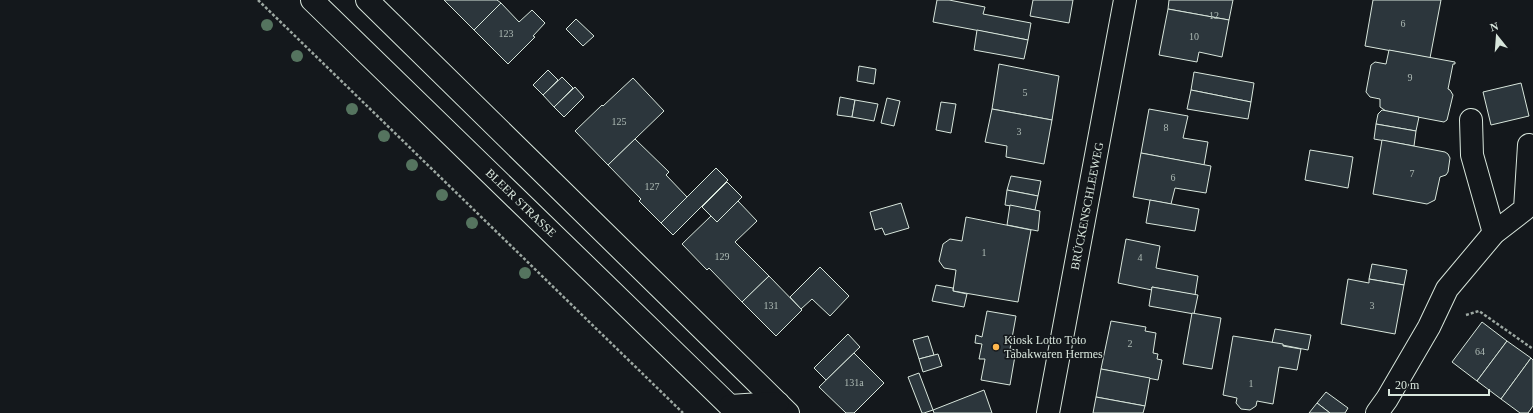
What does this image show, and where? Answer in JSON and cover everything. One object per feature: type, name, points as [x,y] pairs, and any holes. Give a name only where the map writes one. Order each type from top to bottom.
[{"type":"street","name":"BLEER STRASSE","points":[[312,0],[733,409],[783,408]]},
{"type":"street","name":"BLEER STRASSE","points":[[367,0],[783,408]]},
{"type":"street","name":"BRÜCKENSCHLEEWEG","points":[[1048,413],[1126,0]]},
{"type":"street","points":[[1471,120],[1472,155],[1494,232]]},
{"type":"street","points":[[1377,413],[1387,399],[1429,327],[1447,289],[1494,232],[1526,209],[1529,145]]},
{"type":"path","points":[[258,0],[683,413]]},
{"type":"path","points":[[1429,327],[1479,311],[1533,349]]},
{"type":"building","points":[[444,0],[497,0],[501,3],[474,30]]},
{"type":"building","points":[[937,0],[949,0],[985,7],[983,14],[1031,23],[1028,40],[933,22]]},
{"type":"building","points":[[1033,0],[1073,0],[1069,23],[1030,16]]},
{"type":"building","points":[[1169,0],[1233,0],[1229,20],[1168,9]]},
{"type":"building","points":[[1373,0],[1441,0],[1430,58],[1365,46]]},
{"type":"building","points":[[501,3],[519,22],[532,10],[545,23],[533,36],[535,37],[508,64],[474,30]]},
{"type":"building","points":[[1168,9],[1229,20],[1222,57],[1199,52],[1197,62],[1159,55]]},
{"type":"building","points":[[576,19],[594,36],[583,46],[566,29]]},
{"type":"building","points":[[977,30],[1028,40],[1024,59],[974,50]]},
{"type":"building","points":[[1389,50],[1455,62],[1455,64],[1453,64],[1448,89],[1453,95],[1447,120],[1444,122],[1386,111],[1380,107],[1380,99],[1370,97],[1366,92],[1371,65],[1375,62],[1386,64]]},
{"type":"building","points":[[999,64],[1059,76],[1052,120],[992,109]]},
{"type":"building","points":[[859,66],[876,69],[874,84],[857,81]]},
{"type":"building","points":[[548,70],[558,80],[543,95],[533,85]]},
{"type":"building","points":[[1194,72],[1254,83],[1251,102],[1191,90]]},
{"type":"building","points":[[562,77],[573,88],[554,107],[543,95]]},
{"type":"building","points":[[633,78],[664,111],[608,165],[575,131]]},
{"type":"building","points":[[1521,83],[1529,116],[1491,125],[1483,92]]},
{"type":"building","points":[[575,87],[584,97],[564,117],[554,107]]},
{"type":"building","points":[[1191,90],[1251,102],[1248,119],[1187,109]]},
{"type":"building","points":[[840,97],[855,100],[852,117],[837,115]]},
{"type":"building","points":[[887,98],[900,101],[894,126],[881,123]]},
{"type":"building","points":[[855,100],[878,104],[874,121],[852,117]]},
{"type":"building","points":[[941,102],[956,104],[951,133],[936,130]]},
{"type":"building","points":[[992,109],[1052,120],[1044,164],[1006,157],[1007,146],[985,142]]},
{"type":"building","points":[[1149,109],[1188,116],[1183,138],[1208,142],[1204,165],[1141,153]]},
{"type":"building","points":[[1382,110],[1419,117],[1416,131],[1376,124],[1378,114]]},
{"type":"building","points":[[1376,124],[1416,131],[1414,146],[1374,139]]},
{"type":"building","points":[[635,139],[669,172],[666,175],[687,197],[661,223],[639,201],[641,199],[608,165]]},
{"type":"building","points":[[1382,140],[1445,152],[1448,154],[1450,158],[1448,172],[1446,175],[1440,177],[1435,200],[1427,204],[1373,194]]},
{"type":"building","points":[[1310,150],[1353,157],[1348,188],[1305,180]]},
{"type":"building","points":[[1141,153],[1211,166],[1206,193],[1175,188],[1171,204],[1133,197]]},
{"type":"building","points":[[716,168],[728,180],[673,235],[661,223]]},
{"type":"building","points":[[1011,176],[1041,181],[1038,196],[1007,190]]},
{"type":"building","points":[[727,182],[742,197],[717,222],[702,207]]},
{"type":"building","points":[[1007,190],[1038,196],[1035,210],[1005,205]]},
{"type":"building","points":[[1150,200],[1199,209],[1195,231],[1146,223]]},
{"type":"building","points":[[738,201],[757,221],[735,242],[769,276],[742,302],[709,268],[707,270],[682,244],[711,216],[717,222]]},
{"type":"building","points":[[901,203],[909,228],[885,235],[882,228],[875,230],[870,212]]},
{"type":"building","points":[[1010,205],[1040,211],[1038,231],[1007,225]]},
{"type":"building","points":[[966,217],[1031,230],[1018,302],[953,291],[956,270],[944,268],[939,261],[943,244],[950,239],[962,241]]},
{"type":"building","points":[[1126,239],[1160,246],[1156,268],[1198,276],[1195,295],[1152,287],[1152,290],[1118,283]]},
{"type":"building","points":[[1372,264],[1407,270],[1404,285],[1369,279]]},
{"type":"building","points":[[820,267],[849,296],[830,316],[812,299],[801,309],[790,297]]},
{"type":"building","points":[[769,276],[802,310],[776,336],[742,302]]},
{"type":"building","points":[[1348,279],[1369,283],[1369,279],[1404,285],[1395,334],[1341,324]]},
{"type":"building","points":[[936,285],[953,288],[953,291],[967,294],[964,307],[932,301]]},
{"type":"building","points":[[1152,287],[1198,295],[1194,314],[1149,306]]},
{"type":"building","name":"Kiosk Lotto Toto Tabakwaren Hermes","points":[[987,311],[1016,316],[1010,349],[1016,350],[1010,385],[981,380],[985,359],[979,359],[982,344],[975,343],[976,335],[982,337]]},
{"type":"building","points":[[1192,313],[1221,318],[1212,369],[1183,364]]},
{"type":"building","points":[[1111,321],[1146,327],[1145,331],[1156,333],[1153,353],[1158,354],[1157,359],[1162,360],[1158,380],[1101,369]]},
{"type":"building","points":[[1482,322],[1507,341],[1477,381],[1452,362]]},
{"type":"building","points":[[1275,329],[1311,335],[1308,350],[1272,343]]},
{"type":"building","points":[[848,334],[860,347],[826,380],[814,368]]},
{"type":"building","points":[[928,336],[934,355],[919,359],[913,340]]},
{"type":"building","points":[[1233,336],[1283,344],[1283,346],[1301,349],[1297,370],[1279,367],[1273,404],[1257,401],[1256,406],[1250,410],[1241,409],[1236,403],[1237,398],[1223,395]]},
{"type":"building","points":[[1507,341],[1531,358],[1501,399],[1477,381]]},
{"type":"building","points":[[854,353],[884,383],[854,413],[846,413],[819,387]]},
{"type":"building","points":[[938,354],[942,366],[923,372],[919,359]]},
{"type":"building","points":[[1531,358],[1533,360],[1533,406],[1528,413],[1520,413],[1501,399]]},
{"type":"building","points":[[1101,369],[1150,378],[1145,406],[1096,397]]},
{"type":"building","points":[[919,373],[933,410],[924,413],[922,413],[908,377]]},
{"type":"building","points":[[984,390],[992,413],[934,413],[933,410]]},
{"type":"building","points":[[1326,392],[1348,408],[1345,413],[1330,413],[1317,403]]},
{"type":"building","points":[[1096,397],[1145,406],[1143,413],[1093,413]]},
{"type":"building","points":[[1317,403],[1330,413],[1309,413]]},
{"type":"place","name":"Kiosk Lotto Toto Tabakwaren Hermes","points":[[996,347]]}]
